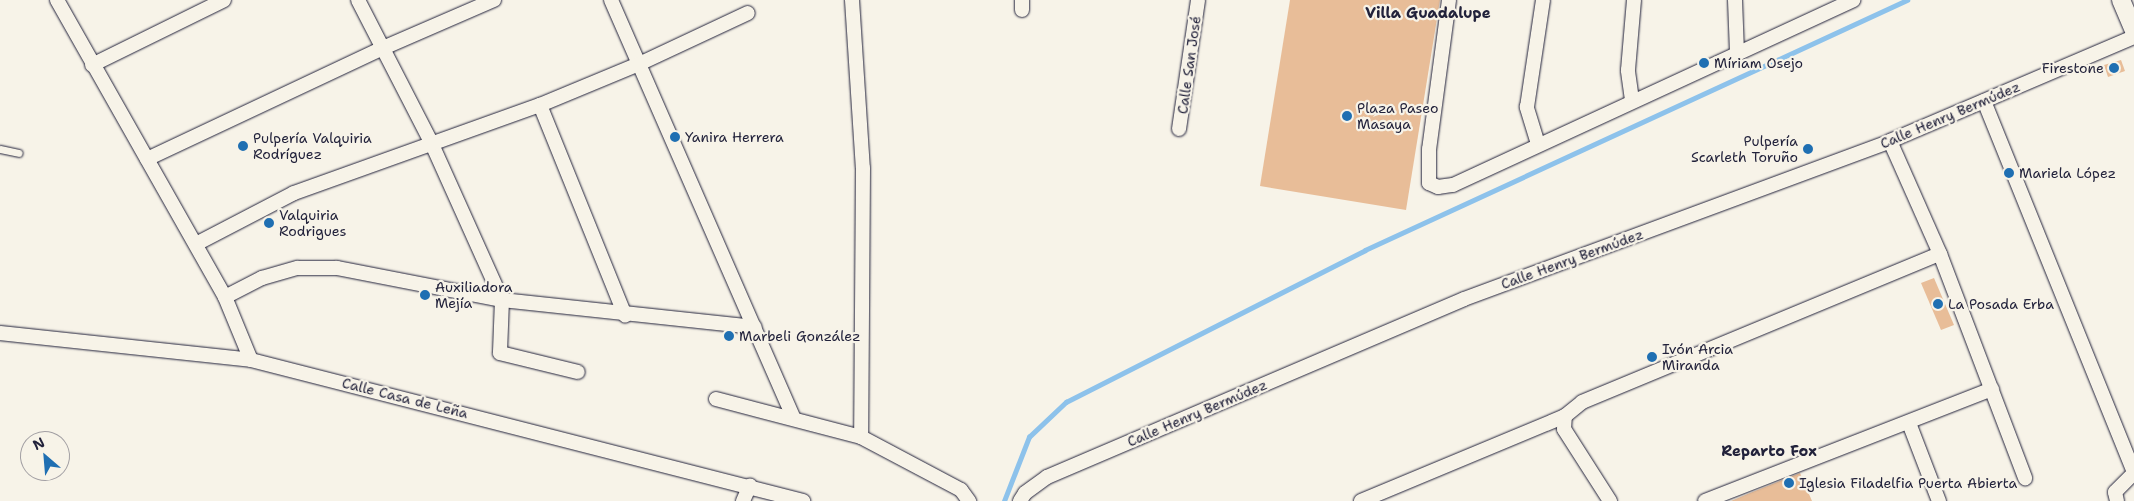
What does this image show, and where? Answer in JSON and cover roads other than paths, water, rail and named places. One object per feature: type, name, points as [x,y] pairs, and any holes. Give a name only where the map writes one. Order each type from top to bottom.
[{"type":"street","points":[[57,0],[92,65],[226,296],[252,360]]},
{"type":"street","points":[[358,0],[431,142],[502,300],[500,353],[578,372]]},
{"type":"street","points":[[146,159],[383,48],[494,0]]},
{"type":"street","points":[[611,0],[793,416]]},
{"type":"street","points":[[852,0],[863,168],[861,436]]},
{"type":"street","name":"Calle San José","points":[[1179,129],[1198,0]]},
{"type":"street","points":[[1449,0],[1429,149],[1429,183],[1438,187],[1453,185],[1632,100],[1854,1]]},
{"type":"street","points":[[1538,144],[1527,107],[1543,0]]},
{"type":"street","points":[[1632,100],[1628,70],[1634,0]]},
{"type":"street","points":[[1735,0],[1737,52]]},
{"type":"street","points":[[2122,0],[2134,31]]},
{"type":"street","points":[[92,65],[220,1]]},
{"type":"street","points":[[196,244],[294,193],[431,142],[540,105],[639,64],[748,13]]},
{"type":"street","name":"Calle Henry Bermúdez","points":[[1020,501],[1025,493],[1047,477],[1455,303],[1890,142],[2134,37]]},
{"type":"street","points":[[1984,101],[2134,473],[2115,492],[2117,501]]},
{"type":"street","points":[[540,105],[625,315]]},
{"type":"street","points":[[1890,142],[1940,254],[2024,478]]},
{"type":"street","points":[[1361,501],[1565,416],[1582,402],[1940,254]]},
{"type":"street","points":[[226,296],[262,278],[298,268],[337,268],[502,300],[625,315],[755,327]]},
{"type":"street","name":"Calle Casa de Leña","points":[[0,333],[252,360],[750,485],[803,501]]},
{"type":"street","points":[[1706,501],[1726,497],[1992,389]]},
{"type":"street","points":[[716,399],[793,416],[861,436],[961,490],[968,501]]},
{"type":"street","points":[[1565,416],[1564,429],[1610,501]]},
{"type":"street","points":[[1909,423],[1939,501]]},
{"type":"street","points":[[742,501],[750,485]]},
{"type":"lane","points":[[0,149],[18,153]]},
{"type":"waterway","points":[[1004,501],[1029,437],[1066,402],[1365,250],[1907,0]]},
{"type":"place","name":"Míriam Osejo","points":[[1704,63]]},
{"type":"place","name":"Firestone","points":[[2114,68]]},
{"type":"place","name":"Plaza Paseo Masaya","points":[[1347,116]]},
{"type":"place","name":"Yanira Herrera","points":[[675,137]]},
{"type":"place","name":"Pulpería Valquiria Rodríguez","points":[[243,146]]},
{"type":"place","name":"Pulpería Scarleth Toruño","points":[[1808,149]]},
{"type":"place","name":"Mariela López","points":[[2009,173]]},
{"type":"place","name":"Valquiria Rodrigues","points":[[269,223]]},
{"type":"place","name":"Auxiliadora Mejía","points":[[425,295]]},
{"type":"place","name":"La Posada Erba","points":[[1938,304]]},
{"type":"place","name":"Marbeli González","points":[[729,336]]},
{"type":"place","name":"Ivón Arcia Miranda","points":[[1652,357]]},
{"type":"place","name":"Iglesia Filadelfia Puerta Abierta","points":[[1789,483]]},
{"type":"district","name":"Villa Guadalupe","points":[[1428,14]]},
{"type":"district","name":"Reparto Fox","points":[[1769,452]]}]
